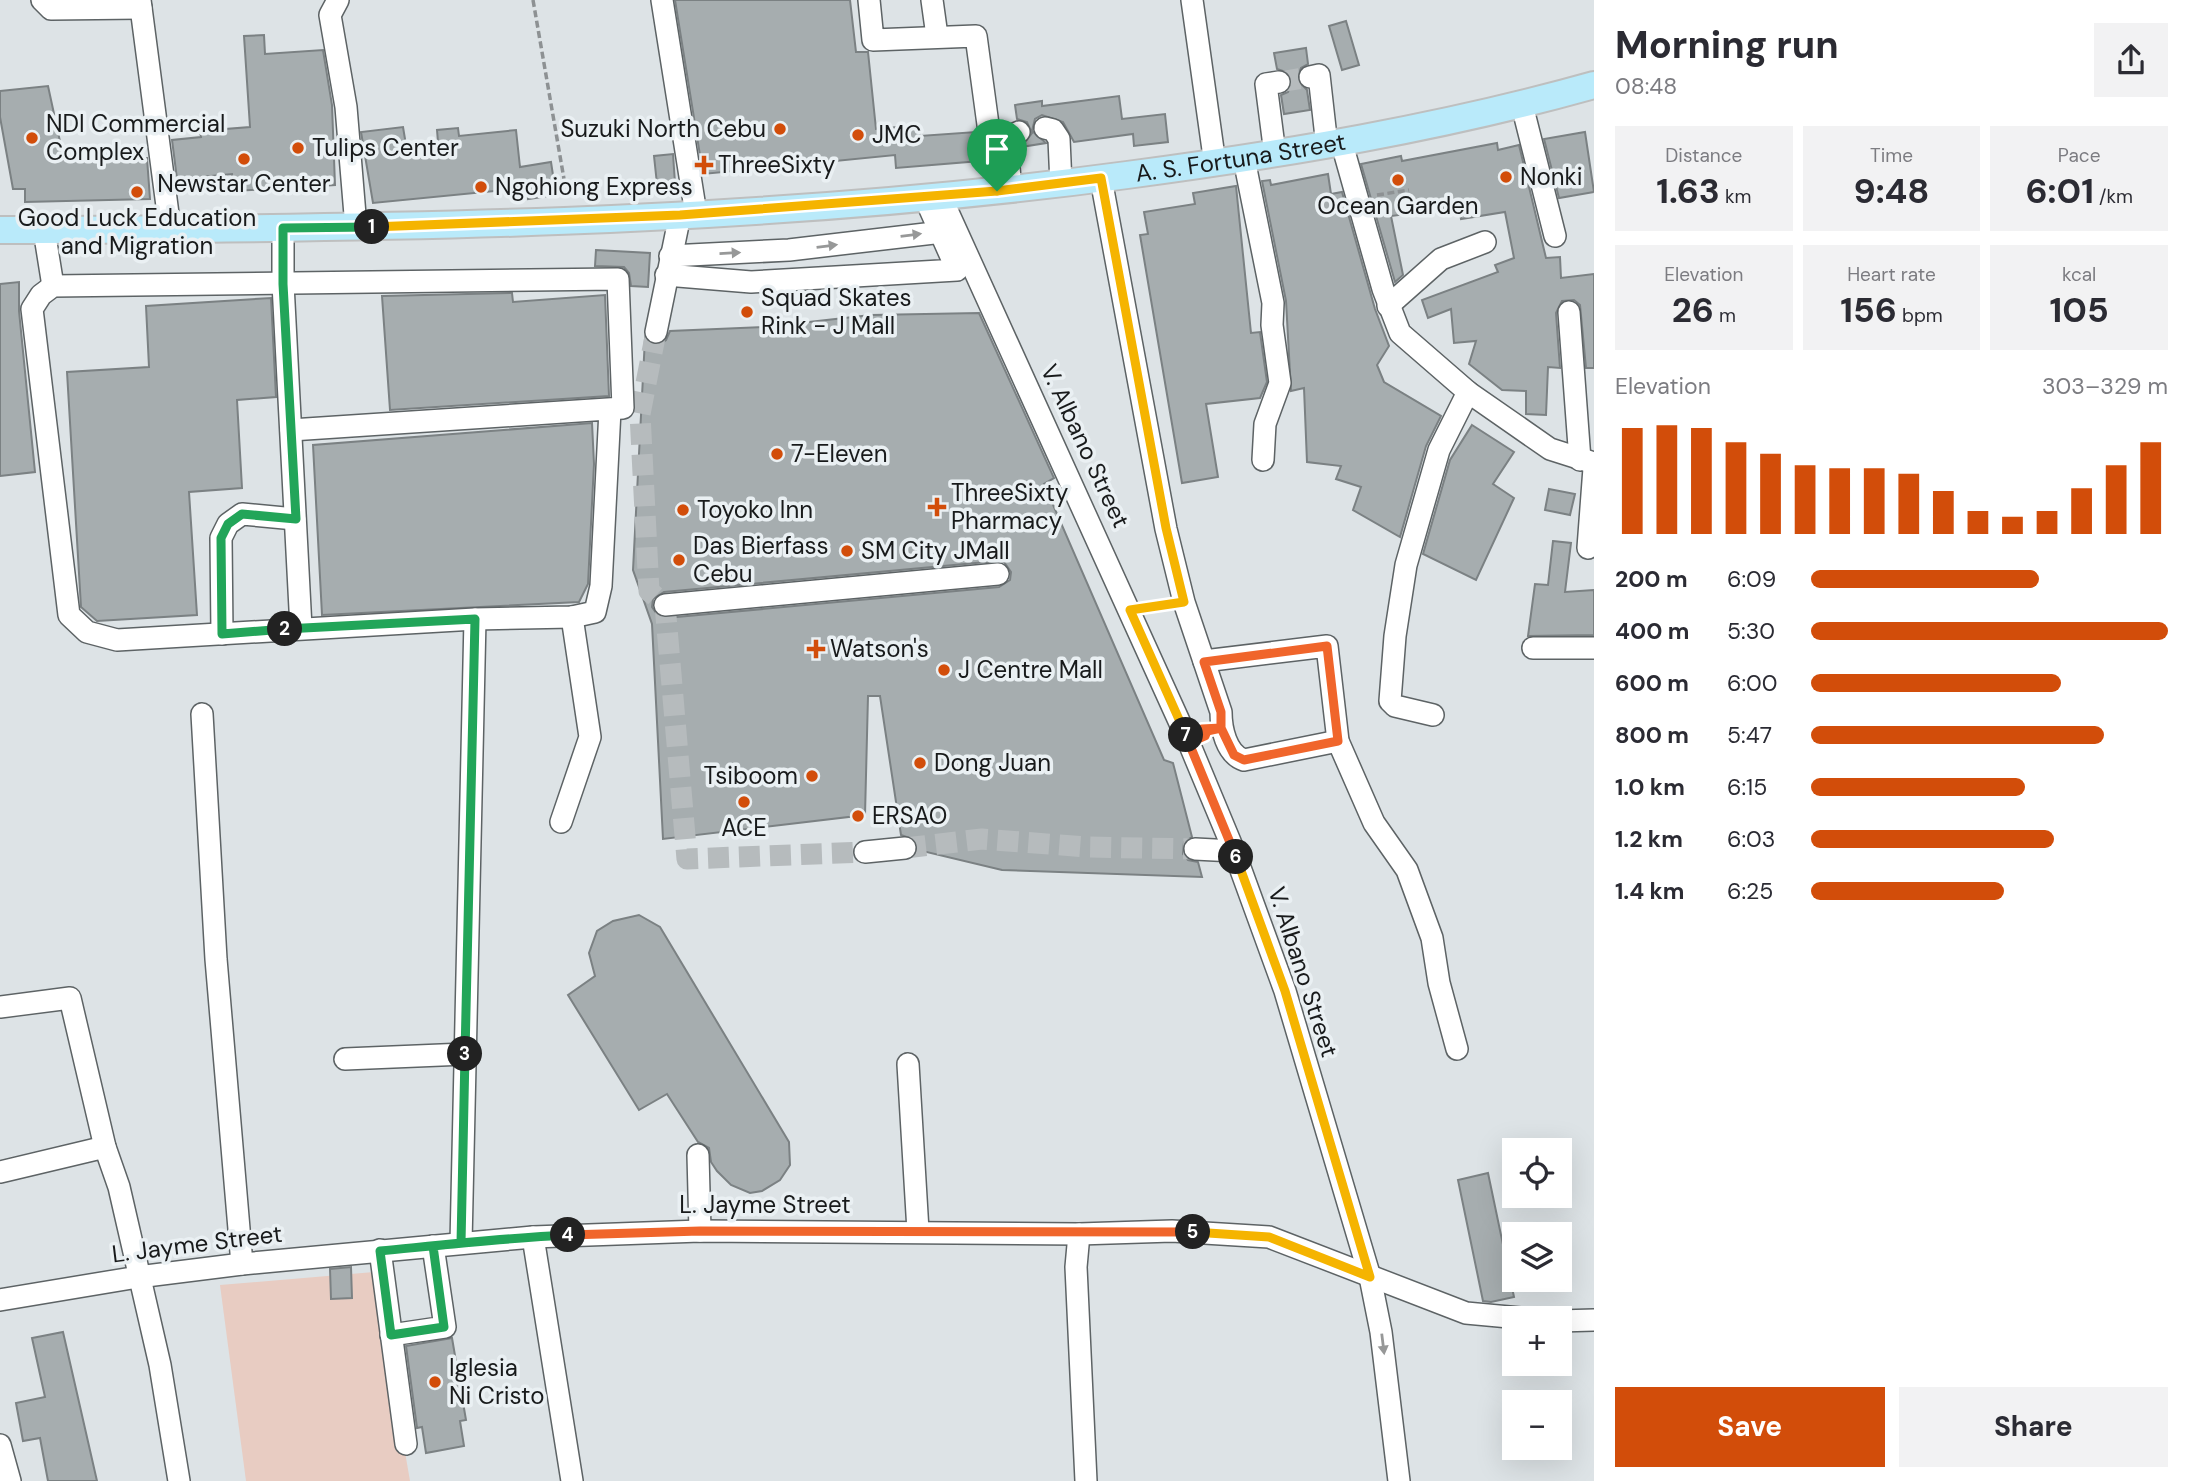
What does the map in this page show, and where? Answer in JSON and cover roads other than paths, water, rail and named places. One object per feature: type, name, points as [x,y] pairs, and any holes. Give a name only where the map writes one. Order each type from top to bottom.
[{"type":"main road","name":"A. S. Fortuna Street","points":[[0,230],[356,227],[688,214],[1004,191],[1335,145],[1522,105],[1594,85]]},
{"type":"street","points":[[42,0],[51,9],[140,4],[170,229]]},
{"type":"street","points":[[338,0],[330,15],[346,107],[356,227]]},
{"type":"street","points":[[656,332],[668,265],[688,214],[662,0]]},
{"type":"street","points":[[869,0],[873,40],[976,36],[1004,191]]},
{"type":"street","points":[[932,0],[937,36]]},
{"type":"street","points":[[1192,0],[1216,163]]},
{"type":"street","points":[[1310,77],[1319,75],[1335,145],[1357,198],[1388,306],[1400,333],[1468,392],[1550,449],[1589,464]]},
{"type":"street","points":[[1275,154],[1266,84],[1279,82]]},
{"type":"street","points":[[1522,105],[1555,236]]},
{"type":"street","points":[[1045,128],[1053,130],[1059,139],[1061,184]]},
{"type":"street","points":[[1004,191],[1007,145],[1010,136],[1019,132]]},
{"type":"street","points":[[1244,159],[1273,303],[1272,325],[1280,383],[1265,424],[1264,460]]},
{"type":"street","points":[[1101,178],[1166,528],[1184,602],[1221,712],[1214,729],[1205,736],[1188,740]]},
{"type":"street","name":"V. Albano Street","points":[[933,197],[1130,610],[1234,850],[1285,991],[1370,1277],[1381,1332],[1399,1481]]},
{"type":"street","points":[[283,228],[283,284],[302,628]]},
{"type":"street","points":[[44,230],[54,286]]},
{"type":"street","points":[[949,231],[957,270],[751,282],[668,265],[949,231]]},
{"type":"street","points":[[1388,306],[1441,259],[1485,242]]},
{"type":"street","points":[[291,430],[623,408],[618,279],[54,286],[41,295],[32,310],[69,615],[87,632],[117,640],[475,619],[572,617],[594,612],[601,586],[610,410]]},
{"type":"street","points":[[1569,312],[1589,464],[1588,548]]},
{"type":"street","points":[[1433,715],[1395,706],[1390,701],[1395,636],[1406,565],[1439,450],[1468,392]]},
{"type":"street","points":[[222,634],[221,538],[228,524],[242,514],[296,519]]},
{"type":"street","points":[[665,605],[998,574]]},
{"type":"street","points":[[561,822],[590,737],[572,617]]},
{"type":"street","points":[[461,1243],[475,619]]},
{"type":"street","points":[[1204,662],[1327,646],[1338,741],[1374,823],[1407,870],[1432,938],[1439,983],[1457,1049]]},
{"type":"street","points":[[1533,648],[1594,648]]},
{"type":"street","points":[[202,713],[216,959],[242,1264]]},
{"type":"street","points":[[1214,729],[1234,755],[1244,760],[1338,741]]},
{"type":"street","points":[[865,852],[905,848]]},
{"type":"street","points":[[1195,849],[1234,850]]},
{"type":"street","points":[[0,1007],[70,998],[105,1147],[119,1187],[160,1365],[179,1481]]},
{"type":"street","points":[[345,1059],[465,1054]]},
{"type":"street","points":[[908,1064],[918,1231]]},
{"type":"street","points":[[0,1172],[105,1147]]},
{"type":"street","points":[[698,1155],[700,1231]]},
{"type":"street","name":"L. Jayme Street","points":[[0,1300],[138,1277],[242,1264],[533,1237],[700,1231],[1079,1234],[1172,1231],[1269,1237],[1466,1313],[1502,1316]]},
{"type":"street","points":[[1079,1234],[1076,1267],[1086,1481]]},
{"type":"street","points":[[533,1237],[572,1481]]},
{"type":"street","points":[[391,1335],[444,1327],[433,1246]]},
{"type":"street","points":[[380,1251],[406,1444]]},
{"type":"street","points":[[1572,1321],[1594,1320]]},
{"type":"street","points":[[0,1445],[10,1481]]},
{"type":"tunnel","points":[[1279,82],[1310,77]]},
{"type":"tunnel","points":[[656,332],[640,414],[649,591],[665,605],[687,859],[865,852]]},
{"type":"tunnel","points":[[905,848],[982,839],[1087,847],[1195,849]]},
{"type":"place","name":"Suzuki North Cebu","points":[[780,129]]},
{"type":"place","name":"JMC","points":[[858,135]]},
{"type":"place","name":"NDI Commercial Complex","points":[[32,138]]},
{"type":"place","name":"Tulips Center","points":[[298,148]]},
{"type":"place","name":"Newstar Center","points":[[244,159]]},
{"type":"place","name":"ThreeSixty","points":[[704,165]]},
{"type":"place","name":"Nonki","points":[[1506,177]]},
{"type":"place","name":"Ocean Garden","points":[[1398,180]]},
{"type":"place","name":"Ngohiong Express","points":[[481,187]]},
{"type":"place","name":"Good Luck Education and Migration","points":[[137,192]]},
{"type":"place","name":"Squad Skates Rink - J Mall","points":[[747,312]]},
{"type":"place","name":"7-Eleven","points":[[777,454]]},
{"type":"place","name":"ThreeSixty Pharmacy","points":[[937,507]]},
{"type":"place","name":"Toyoko Inn","points":[[683,510]]},
{"type":"place","name":"SM City JMall","points":[[847,551]]},
{"type":"place","name":"Das Bierfass Cebu","points":[[679,560]]},
{"type":"place","name":"Watson's","points":[[816,649]]},
{"type":"place","name":"J Centre Mall","points":[[944,670]]},
{"type":"place","name":"Dong Juan","points":[[920,763]]},
{"type":"place","name":"Tsiboom","points":[[812,776]]},
{"type":"place","name":"ACE","points":[[744,802]]},
{"type":"place","name":"ERSAO","points":[[858,816]]},
{"type":"place","name":"Iglesia Ni Cristo","points":[[435,1382]]}]
